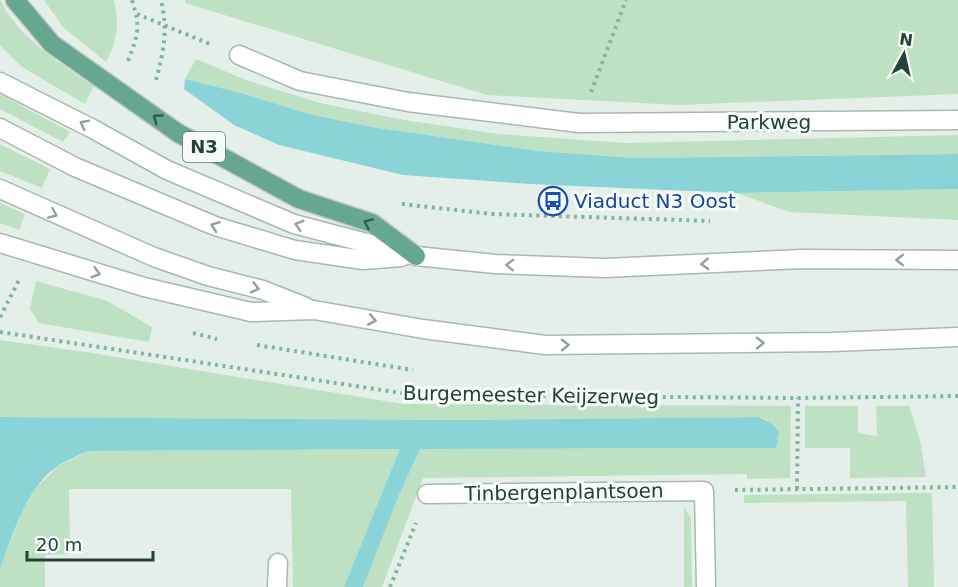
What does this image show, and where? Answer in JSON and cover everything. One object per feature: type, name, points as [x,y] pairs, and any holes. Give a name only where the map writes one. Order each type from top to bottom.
[{"type":"main road","name":"N3","points":[[15,0],[52,44],[178,133],[299,199],[372,223],[416,256]]},
{"type":"street","name":"Parkweg","points":[[239,56],[300,81],[408,102],[579,123],[958,120]]},
{"type":"street","points":[[0,82],[93,129],[166,170],[294,224],[416,256],[495,264],[605,268],[802,259],[958,260]]},
{"type":"street","points":[[0,128],[75,167],[214,226],[295,250],[352,259],[416,256]]},
{"type":"street","points":[[0,189],[154,257],[208,276],[263,290],[314,310],[423,329],[545,345],[832,342],[958,337]]},
{"type":"street","points":[[0,243],[144,287],[251,312],[314,310]]},
{"type":"street","points":[[704,491],[706,587]]},
{"type":"street","name":"Tinbergenplantsoen","points":[[427,494],[704,491]]},
{"type":"street","points":[[277,587],[278,563]]},
{"type":"path","points":[[579,123],[626,0]]},
{"type":"path","points":[[136,14],[239,56]]},
{"type":"path","points":[[391,202],[492,214],[710,221]]},
{"type":"path","name":"Burgemeester Keijzerweg","points":[[0,332],[415,395],[798,398],[958,396]]},
{"type":"path","points":[[797,489],[798,398]]},
{"type":"path","points":[[704,491],[958,487]]},
{"type":"path","points":[[390,587],[427,494]]},
{"type":"green space","points":[[0,0],[18,26],[41,48],[94,86],[85,104],[22,67],[0,45]]},
{"type":"green space","points":[[44,0],[114,0],[117,17],[116,32],[106,62],[63,27]]},
{"type":"green space","points":[[185,0],[958,0],[958,94],[678,105],[487,95],[185,3]]},
{"type":"green space","points":[[196,59],[246,80],[320,103],[404,120],[499,134],[626,143],[958,135],[958,154],[635,158],[538,151],[372,127],[309,114],[185,79]]},
{"type":"green space","points":[[0,94],[70,132],[63,142],[0,109]]},
{"type":"green space","points":[[0,144],[50,169],[42,188],[0,171]]},
{"type":"green space","points":[[958,189],[958,220],[789,212],[737,193]]},
{"type":"green space","points":[[0,203],[25,214],[19,230],[0,223]]},
{"type":"green space","points":[[36,281],[107,301],[152,327],[149,342],[39,323],[30,309]]},
{"type":"green space","points":[[0,340],[403,404],[791,406],[790,478],[747,479],[747,474],[423,478],[382,587],[363,587],[399,495],[420,449],[776,448],[766,420],[759,417],[464,420],[0,417]]},
{"type":"green space","points":[[805,406],[858,406],[858,433],[877,436],[876,406],[909,406],[920,440],[926,477],[850,478],[850,448],[805,448]]},
{"type":"green space","points":[[401,449],[344,587],[293,587],[291,489],[69,489],[70,554],[45,555],[45,587],[0,587],[0,569],[22,512],[34,490],[58,466],[88,451]]},
{"type":"green space","points":[[932,493],[934,587],[908,587],[906,501],[744,503],[744,495]]},
{"type":"green space","points":[[684,507],[691,519],[692,587],[684,587]]},
{"type":"water","points":[[185,79],[309,114],[372,127],[538,151],[635,158],[958,154],[958,189],[737,193],[530,184],[403,175],[279,145],[234,125],[184,89]]},
{"type":"water","points":[[0,417],[464,420],[759,417],[772,424],[779,432],[776,448],[420,449],[399,495],[363,587],[344,587],[400,449],[88,451],[59,465],[37,486],[22,512],[0,569]]},
{"type":"place","name":"Viaduct N3 Oost","points":[[553,201]]}]
